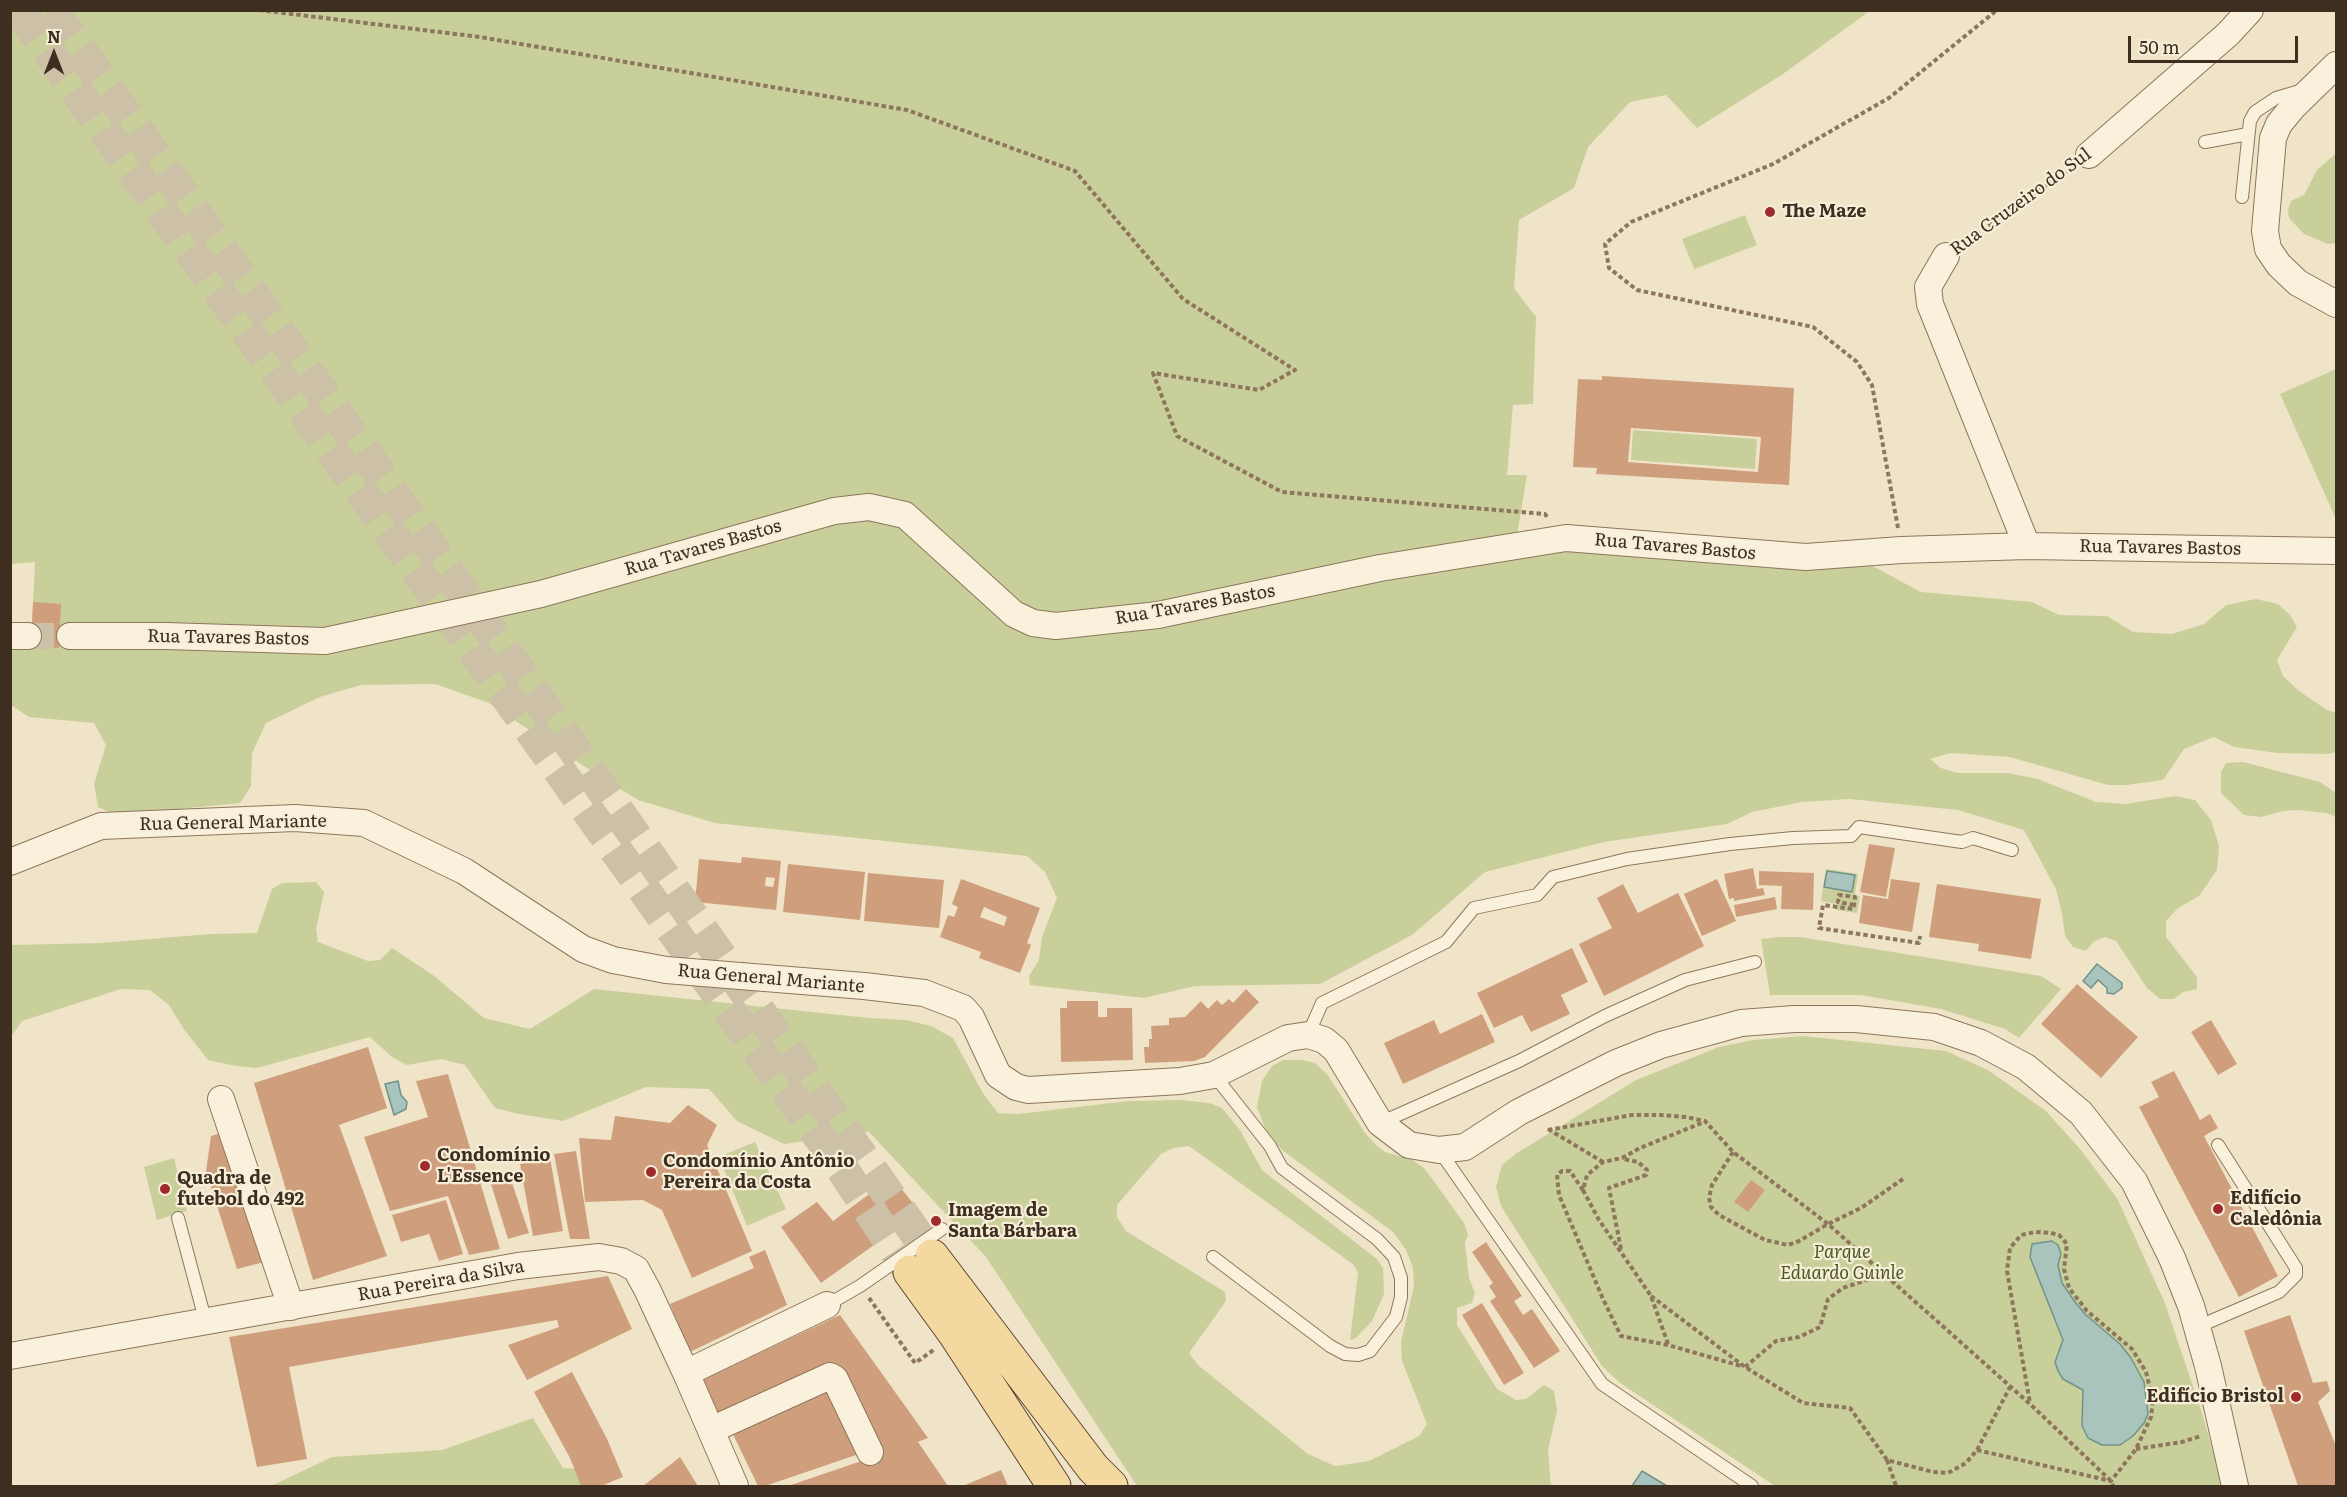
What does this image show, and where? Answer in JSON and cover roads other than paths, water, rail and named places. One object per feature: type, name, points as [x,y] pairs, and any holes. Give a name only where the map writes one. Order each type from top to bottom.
[{"type":"main road","points":[[928,1252],[1102,1480]]},
{"type":"main road","points":[[928,1252],[955,1334],[1054,1486]]},
{"type":"street","name":"Rua Cruzeiro do Sul","points":[[2089,155],[2228,34],[2250,10]]},
{"type":"street","points":[[2337,65],[2325,88],[2293,106],[2279,124],[2273,138],[2265,231],[2268,249],[2279,264],[2298,283],[2337,304]]},
{"type":"street","name":"Rua Cruzeiro do Sul","points":[[1946,255],[1928,287],[1930,304],[2027,546]]},
{"type":"street","name":"Rua Tavares Bastos","points":[[70,636],[326,640],[541,594],[834,512],[870,507],[905,515],[1014,614],[1033,623],[1056,626],[1158,615],[1380,568],[1566,538],[1806,557],[1902,550],[2027,546],[2337,551]]},
{"type":"street","name":"Rua General Mariante","points":[[10,862],[101,826],[295,818],[364,823],[464,871],[583,949],[613,960],[666,970],[924,993],[963,1008],[971,1017],[998,1075],[1016,1088],[1028,1090],[1180,1081],[1214,1076],[1288,1038],[1308,1035]]},
{"type":"street","points":[[1308,1035],[1324,1040],[1336,1050],[1380,1123],[1409,1144],[1439,1150],[1465,1147],[1519,1112],[1616,1064],[1661,1046],[1741,1023],[1794,1019],[1856,1019],[1934,1027],[1982,1043],[2026,1067],[2081,1113],[2134,1181],[2172,1258],[2197,1327],[2235,1486]]},
{"type":"street","points":[[220,1099],[291,1307]]},
{"type":"street","name":"Rua Pereira da Silva","points":[[10,1356],[518,1266],[599,1257],[621,1261],[636,1269],[686,1373],[735,1486]]},
{"type":"street","points":[[686,1373],[827,1305]]},
{"type":"street","points":[[711,1430],[830,1376],[835,1379],[870,1452]]},
{"type":"lane","points":[[2242,197],[2248,134],[2250,121],[2255,112],[2276,98],[2325,88]]},
{"type":"lane","points":[[2205,142],[2248,134]]},
{"type":"lane","points":[[1308,1035],[1322,1003],[1446,942],[1474,908],[1537,895],[1553,877],[1627,859],[1730,844],[1793,838],[1851,836],[1859,827],[1962,842],[1973,838],[2012,850]]},
{"type":"lane","points":[[1380,1123],[1520,1061],[1605,1016],[1685,980],[1755,962]]},
{"type":"lane","points":[[1213,1257],[1330,1346],[1345,1354],[1358,1355],[1370,1351],[1396,1317],[1401,1297],[1401,1278],[1394,1257],[1377,1239],[1282,1168],[1270,1146],[1214,1076]]},
{"type":"lane","points":[[2197,1327],[2279,1292],[2296,1275],[2296,1268],[2218,1144]]},
{"type":"lane","points":[[1439,1150],[1602,1384],[1752,1486]]},
{"type":"lane","points":[[178,1218],[206,1323]]},
{"type":"lane","points":[[827,1305],[928,1252]]},
{"type":"water","points":[[1827,871],[1855,875],[1852,892],[1824,887]]},
{"type":"water","points":[[2097,964],[2122,983],[2122,988],[2114,994],[2107,993],[2107,988],[2098,980],[2091,988],[2083,981]]},
{"type":"water","points":[[398,1081],[401,1095],[407,1102],[406,1109],[394,1115],[385,1084]]},
{"type":"water","points":[[2052,1241],[2058,1245],[2061,1254],[2058,1265],[2062,1283],[2086,1315],[2120,1344],[2131,1358],[2144,1382],[2148,1414],[2133,1436],[2120,1445],[2102,1445],[2088,1438],[2082,1426],[2083,1390],[2063,1379],[2055,1362],[2063,1340],[2030,1257],[2032,1244]]},
{"type":"water","points":[[1642,1471],[1667,1486],[1632,1486]]},
{"type":"tunnel","points":[[19,10],[843,1170],[910,1272]]},
{"type":"tunnel","points":[[52,10],[932,1256]]},
{"type":"tunnel","points":[[28,636],[70,636]]},
{"type":"place","name":"The Maze","points":[[1770,212]]},
{"type":"place","name":"Condomínio L'Essence","points":[[425,1166]]},
{"type":"place","name":"Condomínio Antônio Pereira da Costa","points":[[651,1172]]},
{"type":"place","name":"Quadra de futebol do 492","points":[[165,1189]]},
{"type":"place","name":"Edifício Caledônia","points":[[2218,1209]]},
{"type":"place","name":"Imagem de Santa Bárbara","points":[[936,1221]]},
{"type":"place","name":"Edifício Bristol","points":[[2296,1397]]},
{"type":"park label","name":"Parque Eduardo Guinle","points":[[1842,1263]]}]
